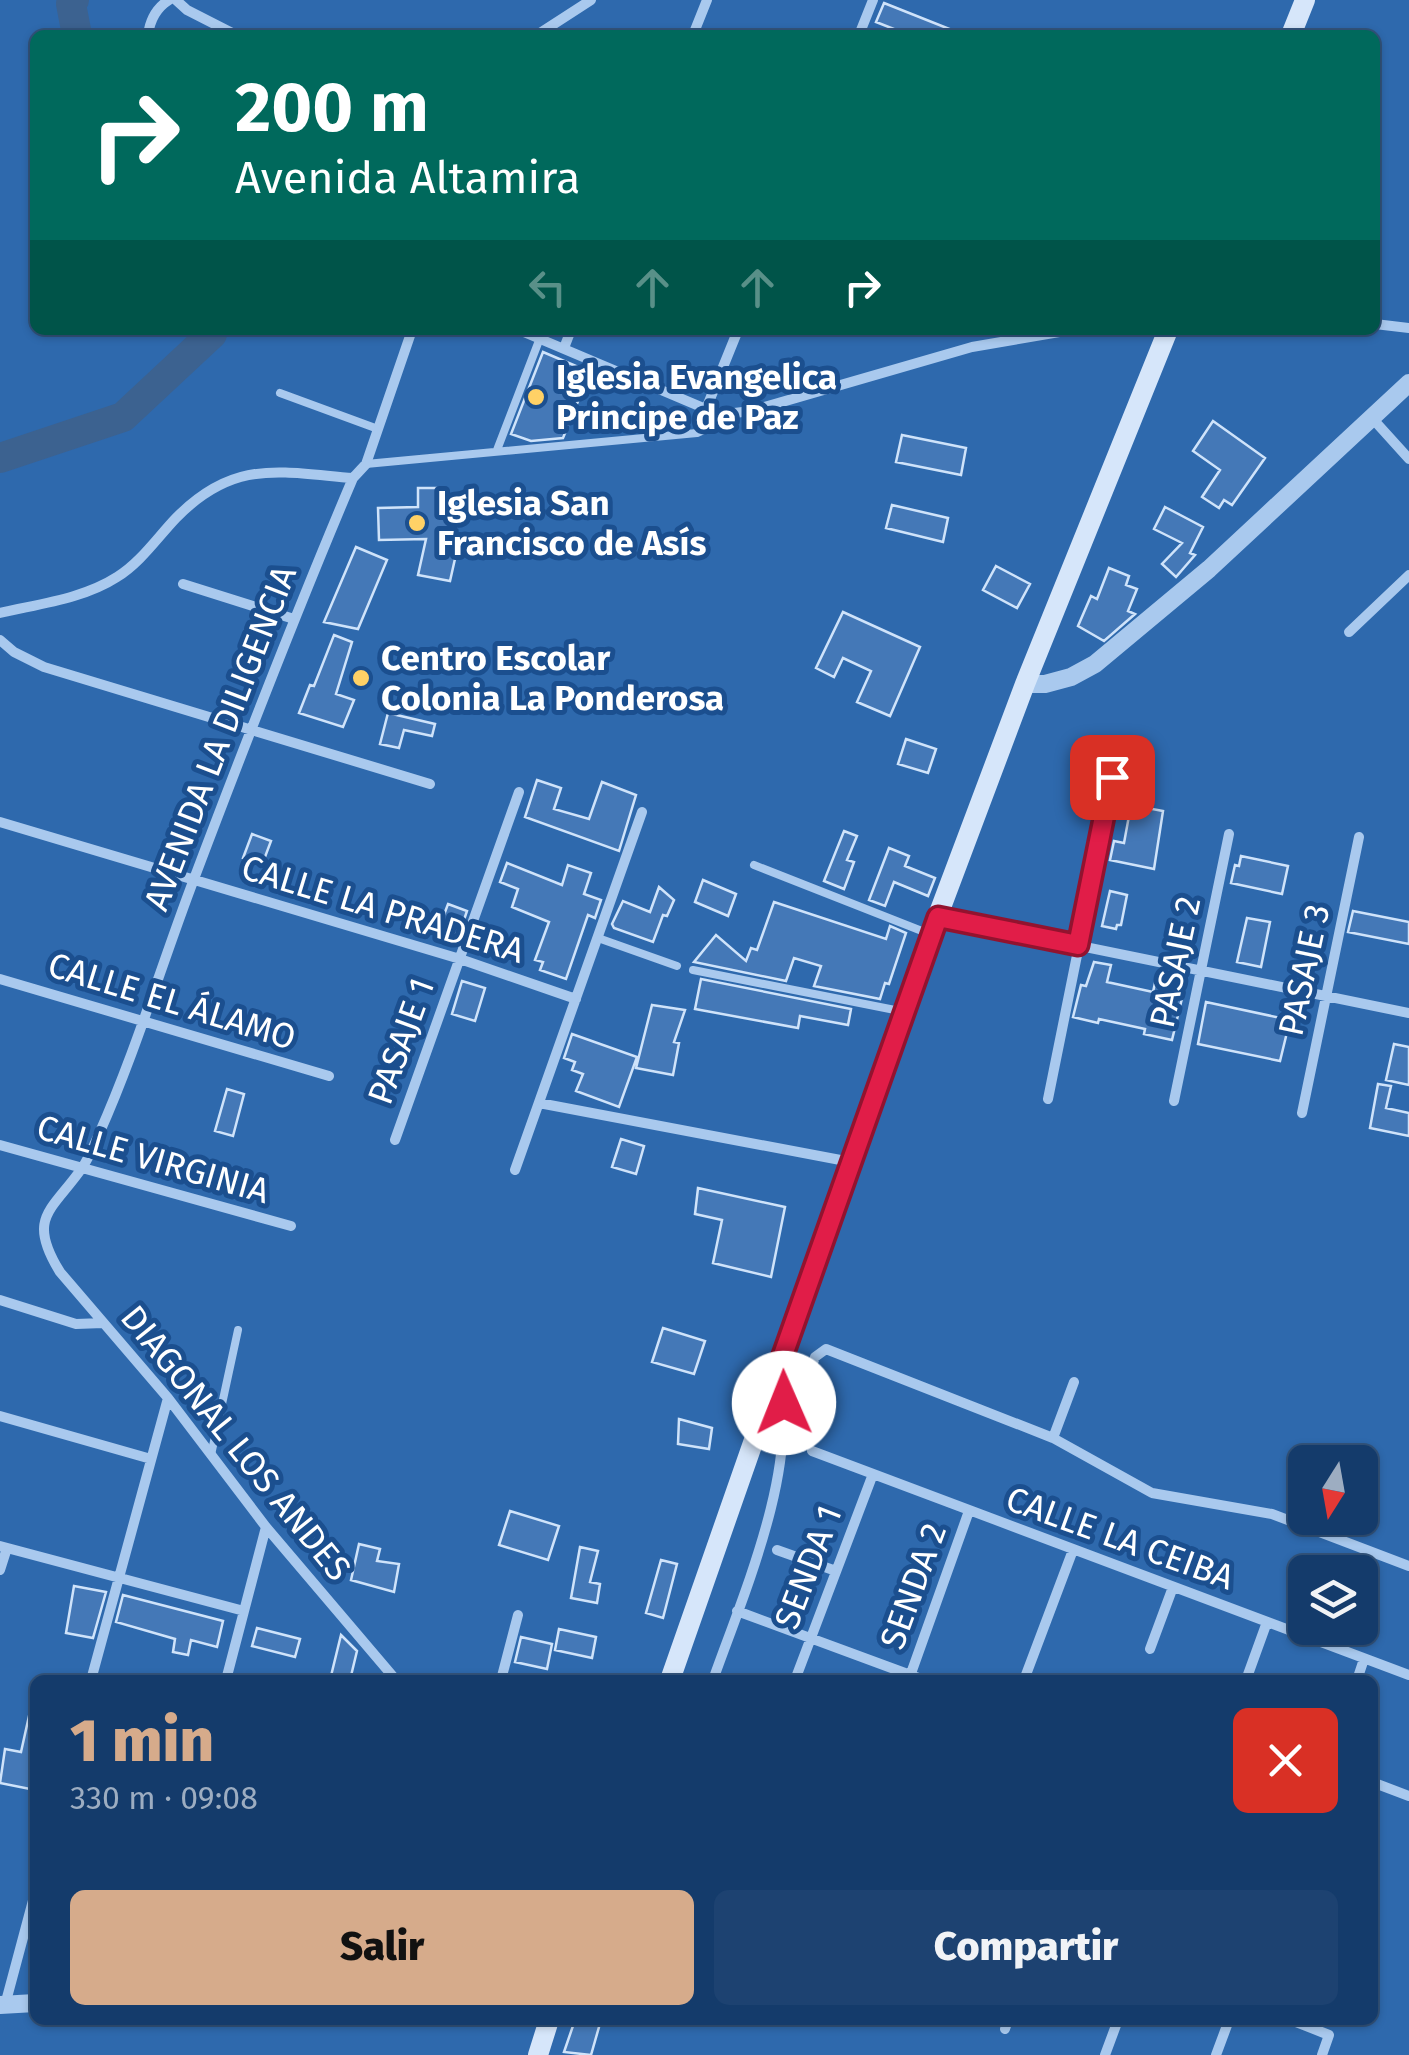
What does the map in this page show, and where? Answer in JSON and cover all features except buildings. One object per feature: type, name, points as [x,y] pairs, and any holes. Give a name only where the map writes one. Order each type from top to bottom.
[{"type":"main road","points":[[1293,30],[1305,0]]},
{"type":"main road","points":[[672,1675],[934,926],[1025,684],[1168,335]]},
{"type":"main road","points":[[538,2055],[547,2025]]},
{"type":"street","points":[[149,30],[160,6],[172,0],[226,30]]},
{"type":"street","points":[[546,30],[591,0]]},
{"type":"street","points":[[695,30],[707,0]]},
{"type":"street","points":[[861,30],[873,0]]},
{"type":"street","points":[[1380,325],[1409,328]]},
{"type":"street","name":"AVENIDA LA DILIGENCIA","points":[[43,1234],[47,1214],[82,1168],[110,1109],[294,619],[354,478],[366,464],[410,335]]},
{"type":"street","points":[[532,335],[726,414],[751,412],[972,347],[1042,335]]},
{"type":"street","points":[[564,348],[569,335]]},
{"type":"street","points":[[706,409],[736,335]]},
{"type":"street","points":[[1025,684],[1071,678],[1095,664],[1209,569],[1409,383]]},
{"type":"street","points":[[1372,418],[1409,459]]},
{"type":"street","points":[[0,613],[93,590],[119,576],[202,493],[234,478],[268,472],[354,478]]},
{"type":"street","points":[[1349,632],[1409,575]]},
{"type":"street","points":[[182,584],[294,619]]},
{"type":"street","points":[[0,640],[14,652],[44,666],[430,784]]},
{"type":"street","points":[[1048,1098],[1112,777]]},
{"type":"street","name":"PASAJE 1","points":[[395,1140],[519,792]]},
{"type":"street","points":[[516,1170],[642,812]]},
{"type":"street","name":"CALLE LA PRADERA","points":[[0,822],[460,959],[576,999]]},
{"type":"street","name":"PASAJE 2","points":[[1174,1101],[1229,834]]},
{"type":"street","name":"PASAJE 3","points":[[1302,1113],[1360,837]]},
{"type":"street","points":[[934,926],[968,924],[1409,1013]]},
{"type":"street","name":"CALLE EL ÁLAMO","points":[[0,978],[329,1076]]},
{"type":"street","points":[[540,1103],[852,1162]]},
{"type":"street","name":"CALLE VIRGINIA","points":[[0,1145],[290,1226]]},
{"type":"street","name":"DIAGONAL LOS ANDES","points":[[43,1234],[60,1272],[168,1398],[266,1527],[392,1675]]},
{"type":"street","points":[[0,1300],[76,1324],[103,1323]]},
{"type":"street","points":[[784,1403],[794,1406],[800,1402],[815,1357],[826,1349],[1053,1438],[1152,1493],[1272,1514],[1409,1566]]},
{"type":"street","points":[[715,1675],[770,1514],[784,1403],[777,1372]]},
{"type":"street","points":[[1053,1438],[1074,1382]]},
{"type":"street","points":[[93,1675],[168,1398]]},
{"type":"street","points":[[0,1416],[151,1459]]},
{"type":"street","name":"CALLE LA CEIBA","points":[[812,1451],[1409,1676]]},
{"type":"street","name":"SENDA 1","points":[[797,1675],[872,1474]]},
{"type":"street","name":"SENDA 2","points":[[910,1675],[969,1511]]},
{"type":"street","points":[[227,1675],[266,1527]]},
{"type":"street","points":[[0,1570],[3,1547],[244,1611]]},
{"type":"street","points":[[776,1550],[836,1571]]},
{"type":"street","points":[[1026,1675],[1072,1550]]},
{"type":"street","points":[[1150,1648],[1172,1588]]},
{"type":"street","points":[[737,1610],[902,1675]]},
{"type":"street","points":[[502,1675],[518,1615]]},
{"type":"street","points":[[1248,1675],[1268,1622]]},
{"type":"street","points":[[1359,1675],[1364,1660]]},
{"type":"street","points":[[1378,1784],[1409,1796]]},
{"type":"street","points":[[30,1911],[2,2005],[30,2004]]},
{"type":"street","points":[[1104,2055],[1116,2025]]},
{"type":"street","points":[[1216,2055],[1227,2025]]},
{"type":"street","points":[[1304,2025],[1329,2035],[1322,2055]]},
{"type":"lane","points":[[497,450],[540,338]]},
{"type":"lane","points":[[280,393],[378,429]]},
{"type":"lane","points":[[366,464],[698,433],[717,424],[726,414]]},
{"type":"lane","points":[[754,865],[934,926]]},
{"type":"lane","points":[[598,938],[677,966]]},
{"type":"lane","points":[[693,970],[904,1012]]},
{"type":"lane","points":[[211,1455],[238,1330]]},
{"type":"shaded area","points":[[0,0],[1409,0],[1409,2055],[0,2055]]},
{"type":"waterway","points":[[74,0],[71,4],[76,30]]},
{"type":"waterway","points":[[0,458],[123,417],[211,335]]},
{"type":"place","name":"Iglesia Evangelica Principe de Paz","points":[[536,397]]},
{"type":"place","name":"Iglesia San Francisco de Asís","points":[[417,523]]},
{"type":"place","name":"Centro Escolar Colonia La Ponderosa","points":[[361,678]]},
{"type":"route","points":[[784,1403],[777,1372],[938,917],[1078,945],[1112,777]]}]
